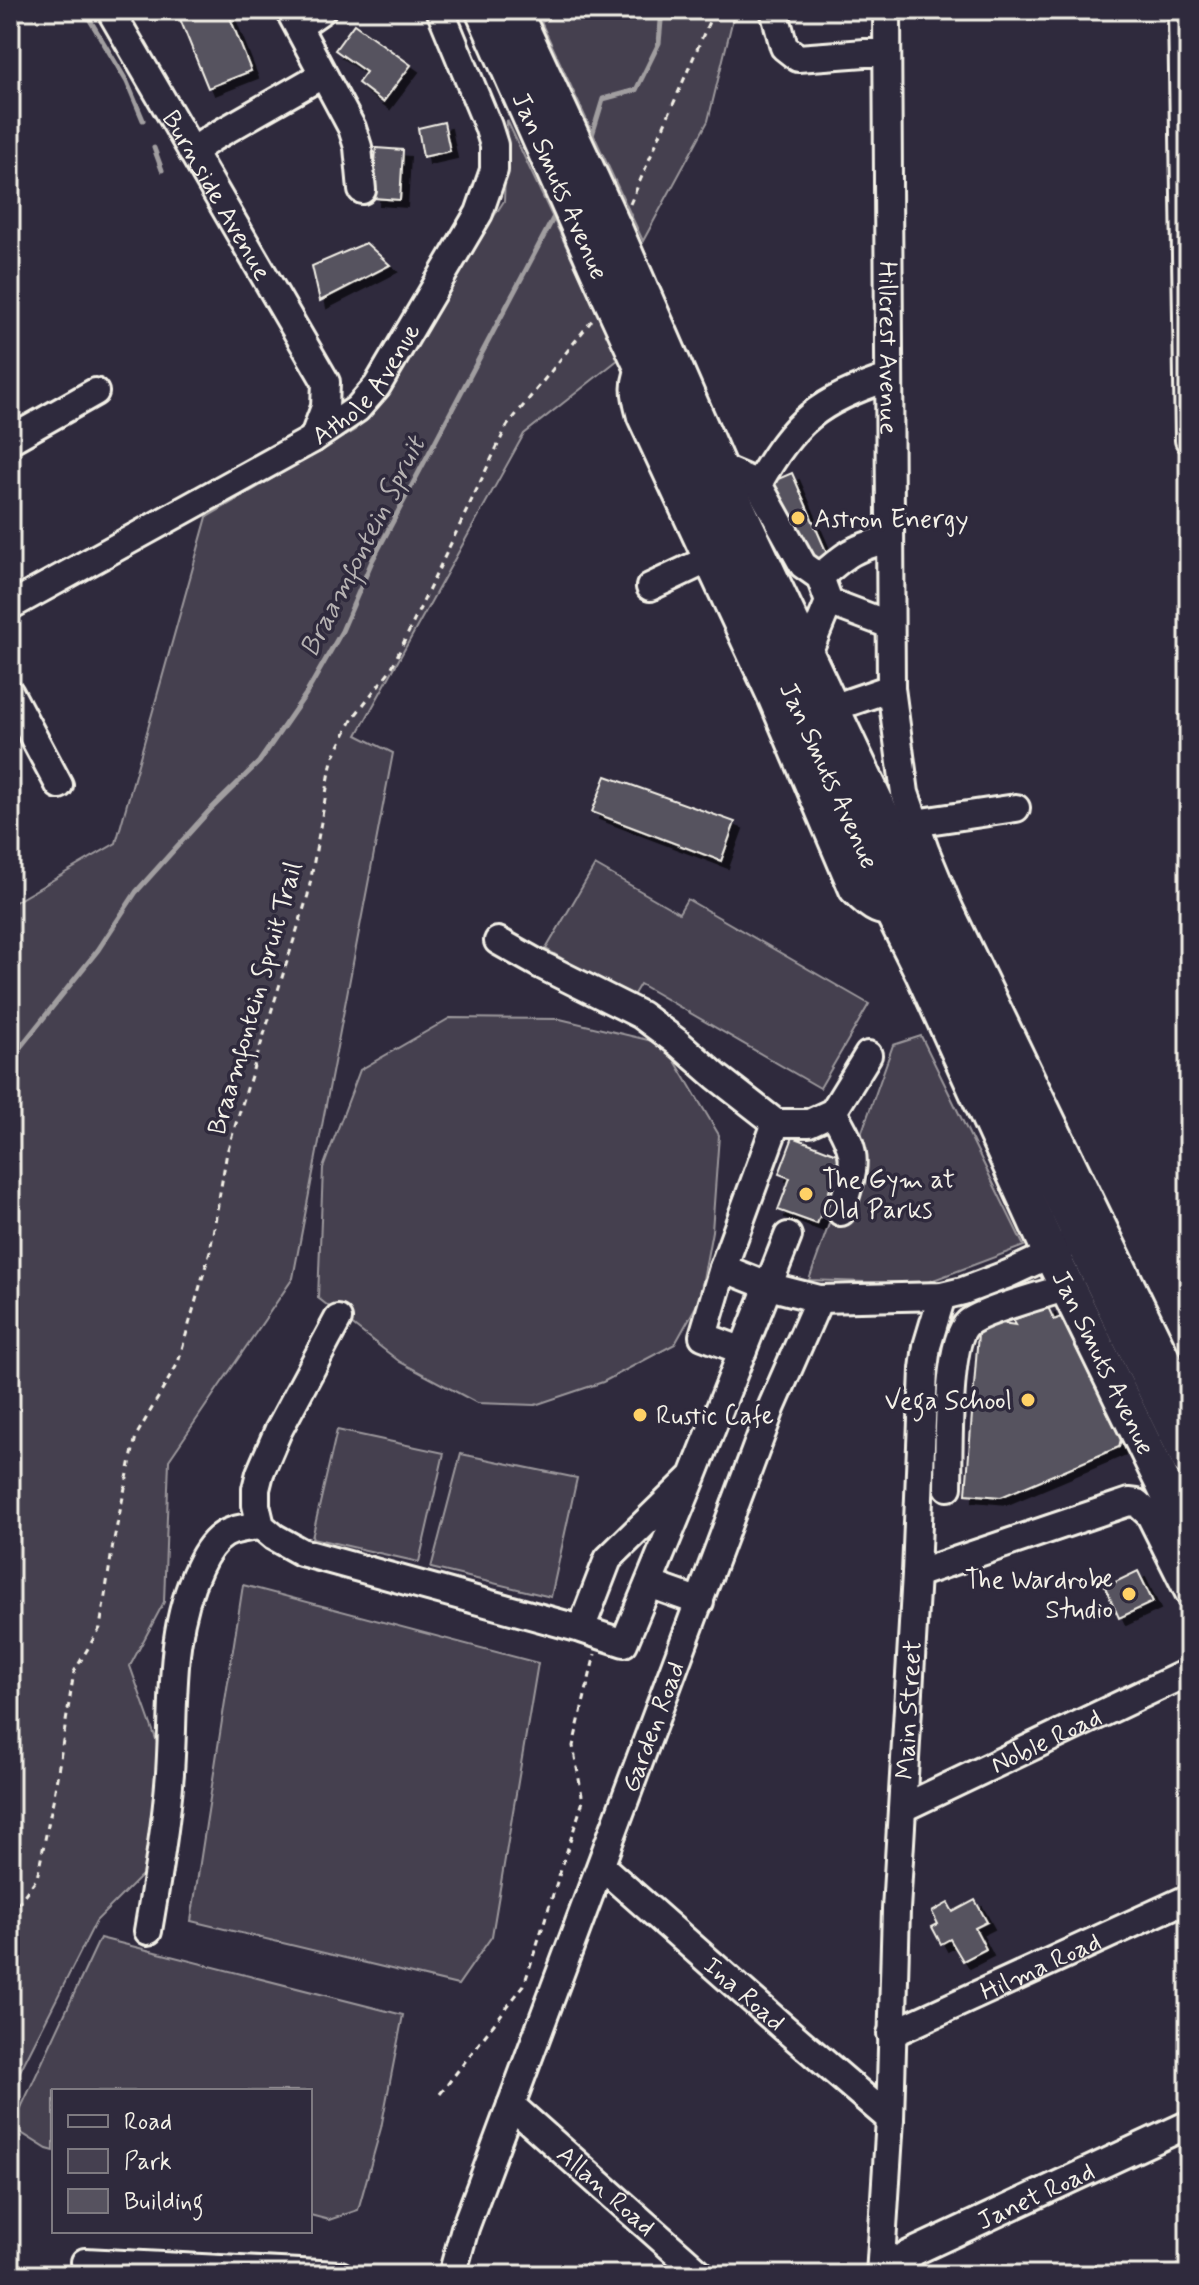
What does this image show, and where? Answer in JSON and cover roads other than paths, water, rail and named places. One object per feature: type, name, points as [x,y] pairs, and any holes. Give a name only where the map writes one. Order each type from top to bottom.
[{"type":"main road","name":"Jan Smuts Avenue","points":[[483,10],[552,130],[605,233],[808,653],[818,713]]},
{"type":"main road","name":"Jan Smuts Avenue","points":[[513,10],[552,130]]},
{"type":"main road","name":"Jan Smuts Avenue","points":[[605,233],[610,297],[818,713],[908,908],[1080,1236],[1189,1459]]},
{"type":"main road","name":"Jan Smuts Avenue","points":[[908,908],[922,971],[1051,1254],[1189,1536]]},
{"type":"street","name":"Burnside Avenue","points":[[110,10],[326,382]]},
{"type":"street","points":[[322,10],[294,18],[352,128],[358,147],[362,190]]},
{"type":"street","name":"Athole Avenue","points":[[10,606],[313,439],[357,409],[377,386],[479,213],[494,170],[494,145],[488,126],[440,10]]},
{"type":"street","points":[[774,10],[784,47],[798,58],[887,53]]},
{"type":"street","name":"Hillcrest Avenue","points":[[887,10],[891,688],[903,782],[914,823]]},
{"type":"street","points":[[1182,10],[1187,131],[1189,440]]},
{"type":"street","points":[[192,152],[322,75]]},
{"type":"street","points":[[643,365],[636,375],[634,394],[641,417],[772,699],[853,890],[869,908],[908,908]]},
{"type":"street","points":[[758,484],[786,439],[807,417],[836,398],[888,378]]},
{"type":"street","points":[[313,439],[325,407],[326,382],[347,388],[377,386]]},
{"type":"street","points":[[10,440],[95,392]]},
{"type":"street","points":[[718,467],[758,484],[803,565],[824,590],[890,625]]},
{"type":"street","points":[[808,653],[824,590],[846,555],[862,546],[889,539]]},
{"type":"street","points":[[650,587],[707,560]]},
{"type":"street","points":[[818,713],[891,688]]},
{"type":"street","points":[[10,693],[59,785]]},
{"type":"street","points":[[914,823],[1016,808]]},
{"type":"street","name":"Jan Smuts Avenue","points":[[914,823],[949,908],[1189,1405]]},
{"type":"street","points":[[498,941],[641,1015],[776,1123],[809,1123],[833,1112],[868,1055]]},
{"type":"street","points":[[833,1112],[849,1138],[855,1164],[841,1212]]},
{"type":"street","points":[[743,1351],[703,1336],[723,1268],[776,1123]]},
{"type":"street","points":[[338,1319],[278,1431],[260,1473],[256,1505],[261,1526],[301,1552],[624,1643],[788,1236]]},
{"type":"street","points":[[723,1268],[768,1286],[819,1299],[942,1296],[982,1285],[1051,1254],[1080,1236]]},
{"type":"street","points":[[948,1487],[950,1401],[957,1342],[969,1322],[1068,1287]]},
{"type":"street","name":"Main Street","points":[[881,2271],[922,1400],[927,1346],[942,1296]]},
{"type":"street","name":"Garden Road","points":[[452,2275],[462,2236],[772,1406],[819,1299]]},
{"type":"street","points":[[922,1400],[950,1401]]},
{"type":"street","points":[[590,1632],[608,1559],[693,1476]]},
{"type":"street","points":[[916,1574],[1129,1502],[1137,1503],[1150,1515],[1189,1593]]},
{"type":"street","points":[[148,1931],[162,1854],[170,1772],[172,1693],[187,1592],[213,1543],[226,1533],[261,1526]]},
{"type":"street","points":[[649,1584],[700,1602]]},
{"type":"street","name":"Noble Road","points":[[903,1808],[1189,1672]]},
{"type":"street","name":"Ina Road","points":[[601,1866],[890,2119]]},
{"type":"street","name":"Hilma Road","points":[[891,2034],[1189,1898]]},
{"type":"street","name":"Allan Road","points":[[511,2105],[702,2275]]},
{"type":"street","name":"Janet Road","points":[[881,2271],[1189,2124]]},
{"type":"street","points":[[85,2262],[340,2275]]},
{"type":"waterway","points":[[84,10],[127,82],[143,120]]},
{"type":"waterway","name":"Braamfontein Spruit","points":[[589,145],[603,99],[636,90],[659,43],[662,10]]},
{"type":"waterway","points":[[154,148],[162,170]]},
{"type":"waterway","name":"Braamfontein Spruit","points":[[10,1060],[98,950],[136,892],[209,811],[259,762],[306,694],[342,631],[372,561],[557,211]]},
{"type":"place","name":"Astron Energy","points":[[798,518]]},
{"type":"place","name":"The Gym at Old Parks","points":[[806,1194]]},
{"type":"place","name":"Vega School","points":[[1028,1400]]},
{"type":"place","name":"Rustic Cafe","points":[[640,1415]]},
{"type":"place","name":"The Wardrobe Studio","points":[[1129,1594]]}]
